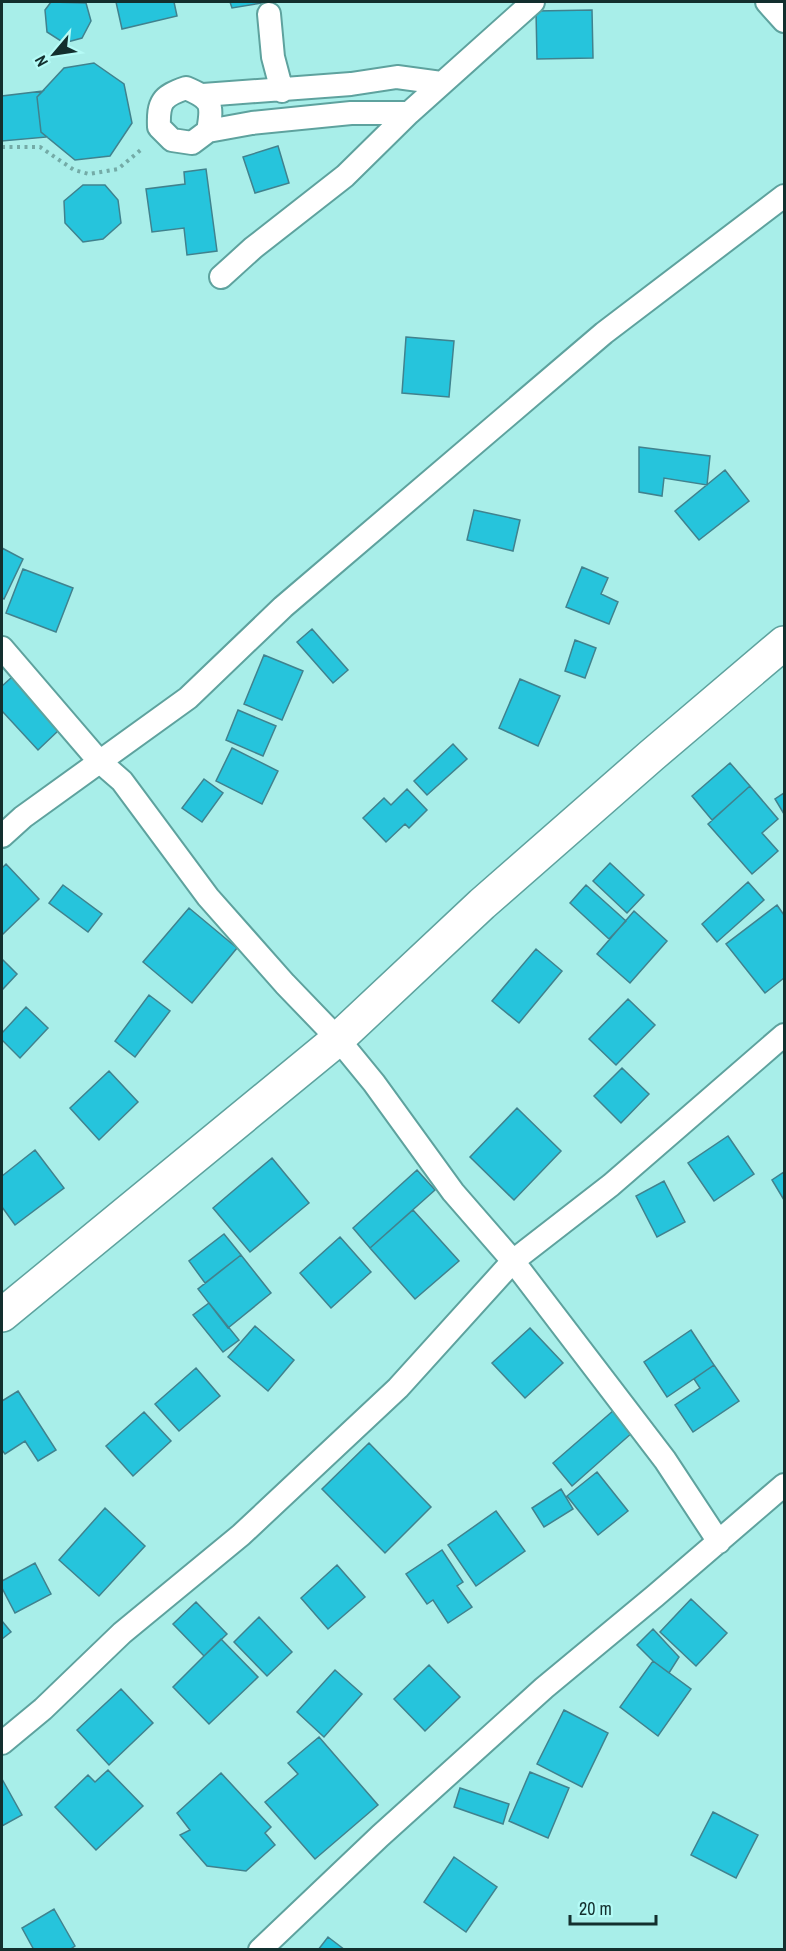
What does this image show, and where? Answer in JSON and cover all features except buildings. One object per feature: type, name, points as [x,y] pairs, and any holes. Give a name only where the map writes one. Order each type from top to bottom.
[{"type":"main road","points":[[2,1315],[338,1040],[482,904],[784,643]]},
{"type":"street","points":[[221,277],[253,248],[345,176],[441,83],[532,2]]},
{"type":"street","points":[[767,2],[784,21]]},
{"type":"street","points":[[269,14],[273,57],[282,91]]},
{"type":"street","points":[[409,113],[351,113],[252,123],[208,131],[192,143],[172,140],[159,127],[158,109],[168,94],[186,88],[203,95],[282,91],[397,77],[441,83]]},
{"type":"street","points":[[203,95],[212,111],[208,131]]},
{"type":"street","points":[[2,836],[23,817],[188,698],[283,607],[604,333],[784,196]]},
{"type":"street","points":[[2,648],[99,761],[123,781],[208,897],[338,1040],[408,1127],[453,1192],[513,1261],[665,1460],[719,1542]]},
{"type":"street","points":[[2,1743],[43,1709],[122,1633],[241,1535],[398,1388],[513,1261],[611,1185],[784,1035]]},
{"type":"street","points":[[261,1950],[380,1836],[544,1688],[784,1485]]},
{"type":"path","points":[[2,147],[40,147],[74,170],[89,174],[118,169],[149,143],[172,140]]}]
